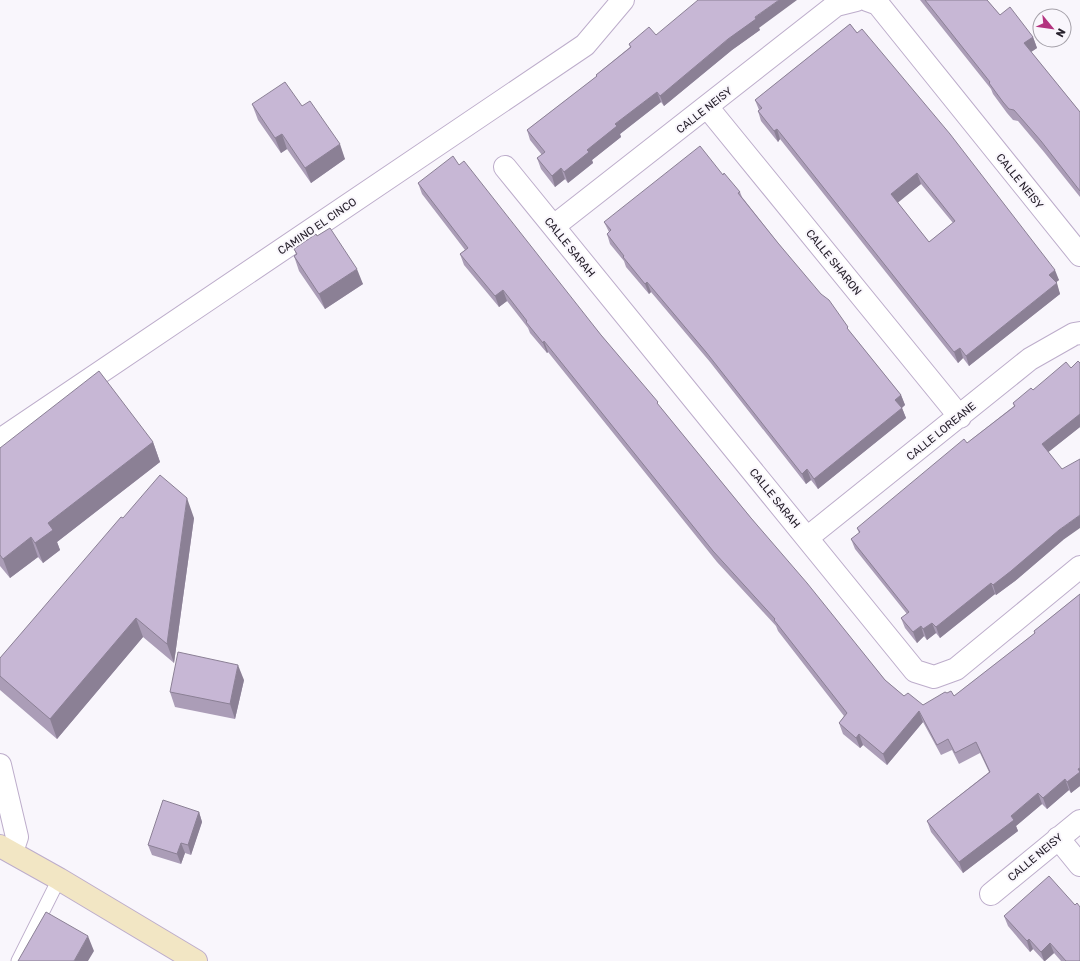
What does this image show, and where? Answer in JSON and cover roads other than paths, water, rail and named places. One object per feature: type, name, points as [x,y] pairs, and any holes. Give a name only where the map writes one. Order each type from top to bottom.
[{"type":"main road","points":[[6,849],[196,961]]},
{"type":"street","name":"CAMINO EL CINCO","points":[[0,440],[585,45],[623,0]]},
{"type":"street","name":"CALLE NEISY","points":[[554,226],[708,108],[836,5],[856,0]]},
{"type":"street","name":"CALLE NEISY","points":[[867,0],[878,4],[1080,255]]},
{"type":"street","name":"CALLE SHARON","points":[[708,108],[960,417]]},
{"type":"street","name":"CALLE SARAH","points":[[505,167],[915,670],[934,677],[956,669],[1080,567]]},
{"type":"street","name":"CALLE LOREANE","points":[[808,538],[960,417],[1030,359],[1074,334],[1080,333]]},
{"type":"street","points":[[0,765],[17,836],[6,849]]},
{"type":"street","name":"CALLE NEISY","points":[[991,894],[1080,821]]},
{"type":"street","points":[[1058,838],[1080,864]]},
{"type":"lane","points":[[18,961],[59,879]]}]
